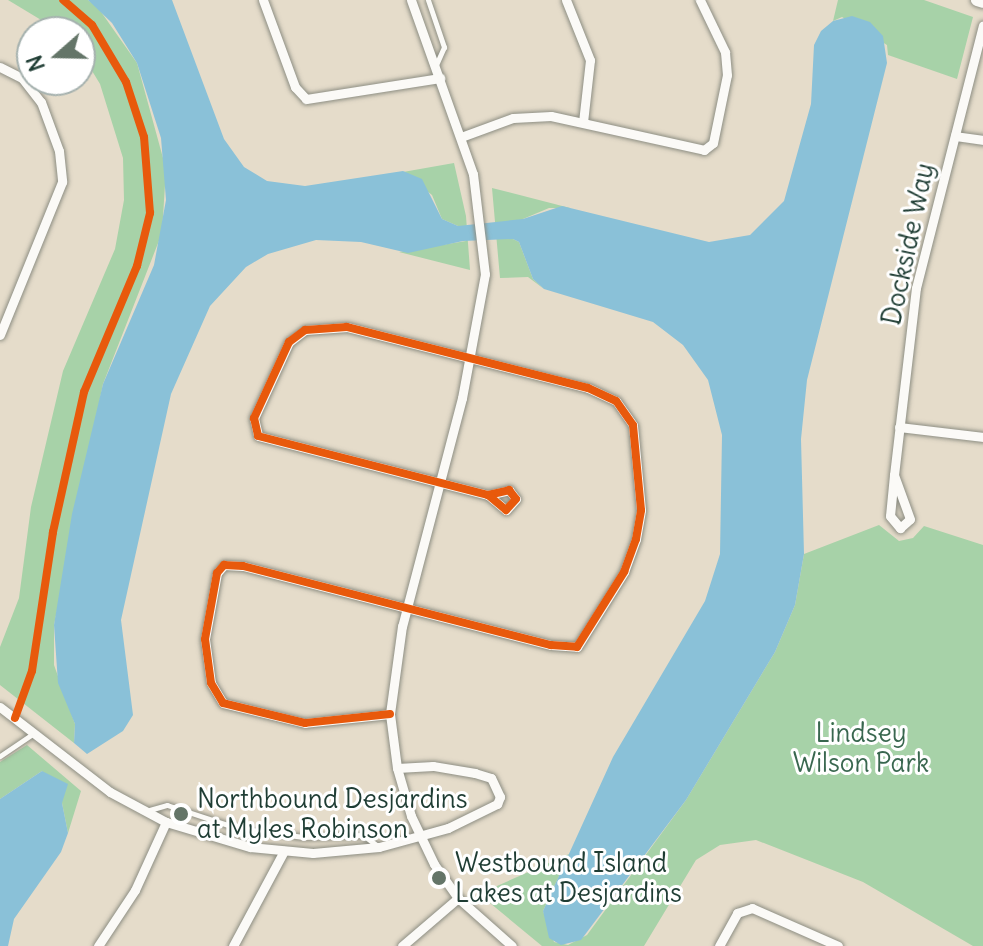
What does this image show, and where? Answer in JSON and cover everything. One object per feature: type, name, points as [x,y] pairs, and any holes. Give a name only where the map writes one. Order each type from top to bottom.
[{"type":"street","points":[[263,0],[295,87],[306,99],[440,78]]},
{"type":"street","points":[[566,0],[590,60],[583,122]]},
{"type":"street","points":[[461,137],[531,116],[583,122],[693,151],[709,147],[727,75],[725,52],[700,0]]},
{"type":"street","points":[[977,0],[983,2]]},
{"type":"street","points":[[412,2],[461,137],[480,207],[484,260],[482,306],[406,609],[390,714],[397,768],[421,838],[458,898],[512,946]]},
{"type":"street","name":"Dockside Way","points":[[894,475],[910,519],[900,528],[890,516],[894,475],[899,427],[916,288],[983,25]]},
{"type":"street","points":[[0,67],[22,78],[41,102],[59,151],[62,182],[0,335]]},
{"type":"street","points":[[955,136],[983,140]]},
{"type":"street","points":[[390,714],[305,723],[223,703],[208,672],[206,623],[217,573],[231,564],[406,609],[577,647],[624,572],[636,539],[641,510],[636,437],[627,411],[596,390],[347,327],[305,330],[282,352],[254,418],[253,427],[265,440],[488,495]]},
{"type":"street","points":[[899,427],[983,437]]},
{"type":"street","points":[[0,707],[87,775],[145,812],[166,822],[284,851],[379,847],[421,838],[497,804],[500,787],[491,778],[453,768],[397,768]]},
{"type":"street","points":[[98,946],[135,890],[166,822]]},
{"type":"street","points":[[233,946],[284,851]]},
{"type":"street","points":[[402,946],[458,898]]},
{"type":"street","points":[[719,946],[737,913],[752,908],[838,946]]},
{"type":"lane","points":[[401,0],[412,2]]},
{"type":"lane","points":[[428,0],[444,47],[436,65]]},
{"type":"lane","points":[[0,756],[38,736]]},
{"type":"lane","points":[[145,812],[167,805],[237,828],[303,837],[363,835],[379,847]]},
{"type":"green space","points":[[8,0],[88,0],[99,9],[137,63],[166,169],[162,233],[103,384],[54,625],[54,665],[75,724],[74,743],[0,685],[0,647],[19,598],[31,507],[63,371],[115,249],[124,200],[123,158],[96,77],[96,16],[34,16]]},
{"type":"green space","points":[[838,0],[924,0],[973,17],[957,79],[888,55],[887,45],[842,17],[833,21]]},
{"type":"green space","points":[[454,163],[466,216],[470,270],[399,252],[466,241],[458,226],[442,219],[432,195],[403,172]]},
{"type":"green space","points":[[492,188],[570,208],[549,208],[523,219],[513,239],[519,242],[533,279],[544,289],[528,277],[500,278]]},
{"type":"green space","name":"Lindsey Wilson Park","points":[[879,525],[899,541],[913,538],[924,526],[983,545],[983,946],[973,946],[863,882],[756,840],[720,845],[696,860],[644,946],[542,946],[479,894],[569,854],[543,911],[554,942],[568,945],[587,935],[686,800],[775,652],[795,605],[804,554]]},
{"type":"green space","points":[[27,745],[81,791],[68,833],[62,803],[42,771],[0,799],[0,762]]},
{"type":"water","points":[[88,0],[172,0],[224,139],[244,167],[267,181],[305,186],[403,171],[422,179],[442,219],[458,226],[523,219],[562,206],[709,242],[750,235],[784,201],[811,104],[814,45],[821,31],[833,21],[852,16],[870,22],[883,36],[887,63],[807,380],[801,439],[804,554],[795,605],[775,652],[686,800],[581,940],[561,945],[549,938],[543,911],[613,757],[705,601],[720,554],[722,435],[708,380],[683,345],[653,322],[544,289],[533,279],[519,242],[513,239],[463,241],[408,253],[361,242],[316,240],[268,254],[246,267],[210,306],[171,394],[121,620],[133,715],[123,731],[87,754],[74,743],[75,724],[58,683],[54,625],[72,514],[103,384],[154,265],[166,200],[161,138],[137,63],[112,23]]},
{"type":"water","points":[[42,771],[68,784],[62,803],[68,833],[61,852],[14,919],[8,946],[0,946],[0,799]]},
{"type":"cycle path","points":[[15,718],[32,671],[53,532],[84,392],[137,266],[150,213],[144,137],[126,82],[92,25],[63,0]]},
{"type":"cycle path","points":[[390,714],[305,723],[223,703],[211,683],[205,639],[217,573],[224,565],[243,566],[551,645],[577,647],[624,572],[636,539],[641,510],[633,425],[616,401],[588,388],[347,327],[305,330],[289,342],[254,418],[258,436],[488,495],[509,490],[516,499],[506,510],[488,495]]},
{"type":"place","name":"Northbound Desjardins at Myles Robinson","points":[[181,814]]},
{"type":"place","name":"Westbound Island Lakes at Desjardins","points":[[439,878]]}]
